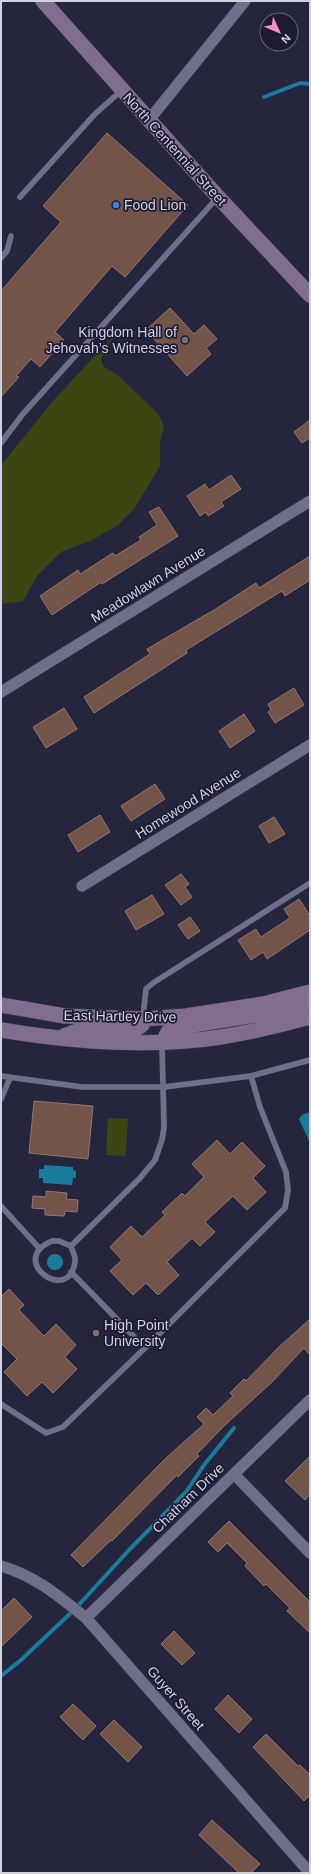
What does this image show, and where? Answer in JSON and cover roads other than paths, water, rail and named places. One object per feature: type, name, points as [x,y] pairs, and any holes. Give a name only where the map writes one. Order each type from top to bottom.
[{"type":"main road","name":"North Centennial Street","points":[[42,1],[218,197],[310,295]]},
{"type":"main road","name":"East Hartley Drive","points":[[1,1005],[65,1016],[143,1019],[186,1016],[263,1004],[310,992]]},
{"type":"main road","points":[[163,1042],[168,1032],[174,1028],[292,1009],[310,1000]]},
{"type":"main road","name":"East Hartley Drive","points":[[1,1030],[58,1038],[131,1042],[163,1042],[221,1037],[310,1017]]},
{"type":"main road","points":[[58,1038],[85,1028],[135,1030],[142,1025],[143,1019]]},
{"type":"street","points":[[148,120],[244,1]]},
{"type":"street","name":"Meadowlawn Avenue","points":[[1,692],[310,501]]},
{"type":"street","name":"Homewood Avenue","points":[[82,886],[310,745]]},
{"type":"street","name":"Chatham Drive","points":[[86,1618],[310,1400]]},
{"type":"street","points":[[234,1474],[310,1553]]},
{"type":"street","name":"Guyer Street","points":[[1,1566],[11,1569],[46,1586],[86,1618],[310,1873]]},
{"type":"lane","points":[[20,197],[95,114],[122,89]]},
{"type":"lane","points":[[1,443],[22,416],[218,197]]},
{"type":"lane","points":[[1,258],[7,251],[11,236]]},
{"type":"lane","points":[[143,1019],[146,989],[153,983],[309,885]]},
{"type":"lane","points":[[72,1246],[140,1178],[155,1160],[162,1140],[164,1127],[164,1087],[161,1059],[163,1042]]},
{"type":"lane","points":[[1,1076],[82,1088],[164,1087],[251,1076],[310,1060]]},
{"type":"lane","points":[[1,1404],[46,1433],[63,1427],[145,1348],[285,1208],[288,1190],[286,1172],[260,1107],[251,1076]]},
{"type":"lane","points":[[1,1099],[10,1078]]},
{"type":"lane","points":[[1,1206],[40,1249]]},
{"type":"lane","points":[[52,1241],[59,1241],[72,1246],[75,1260],[71,1272],[62,1279],[55,1280],[43,1276],[37,1266],[36,1258],[40,1249],[52,1241]]},
{"type":"lane","points":[[71,1272],[145,1348]]},
{"type":"water","points":[[310,1112],[310,1143],[299,1119],[302,1115]]},
{"type":"water","points":[[44,1165],[73,1167],[73,1170],[76,1171],[76,1178],[73,1178],[72,1185],[43,1183],[43,1178],[39,1178],[39,1169],[44,1169]]},
{"type":"water","points":[[52,1254],[58,1254],[63,1259],[61,1268],[58,1270],[52,1270],[47,1265],[47,1259]]},
{"type":"waterway","points":[[264,97],[300,83],[310,84]]},
{"type":"waterway","points":[[1,1676],[21,1660],[76,1608],[129,1550],[186,1492],[204,1465],[234,1428]]},
{"type":"place","name":"Food Lion","points":[[116,205]]},
{"type":"place","name":"Kingdom Hall of Jehovah’s Witnesses","points":[[185,340]]},
{"type":"place","name":"High Point University","points":[[96,1333]]}]
